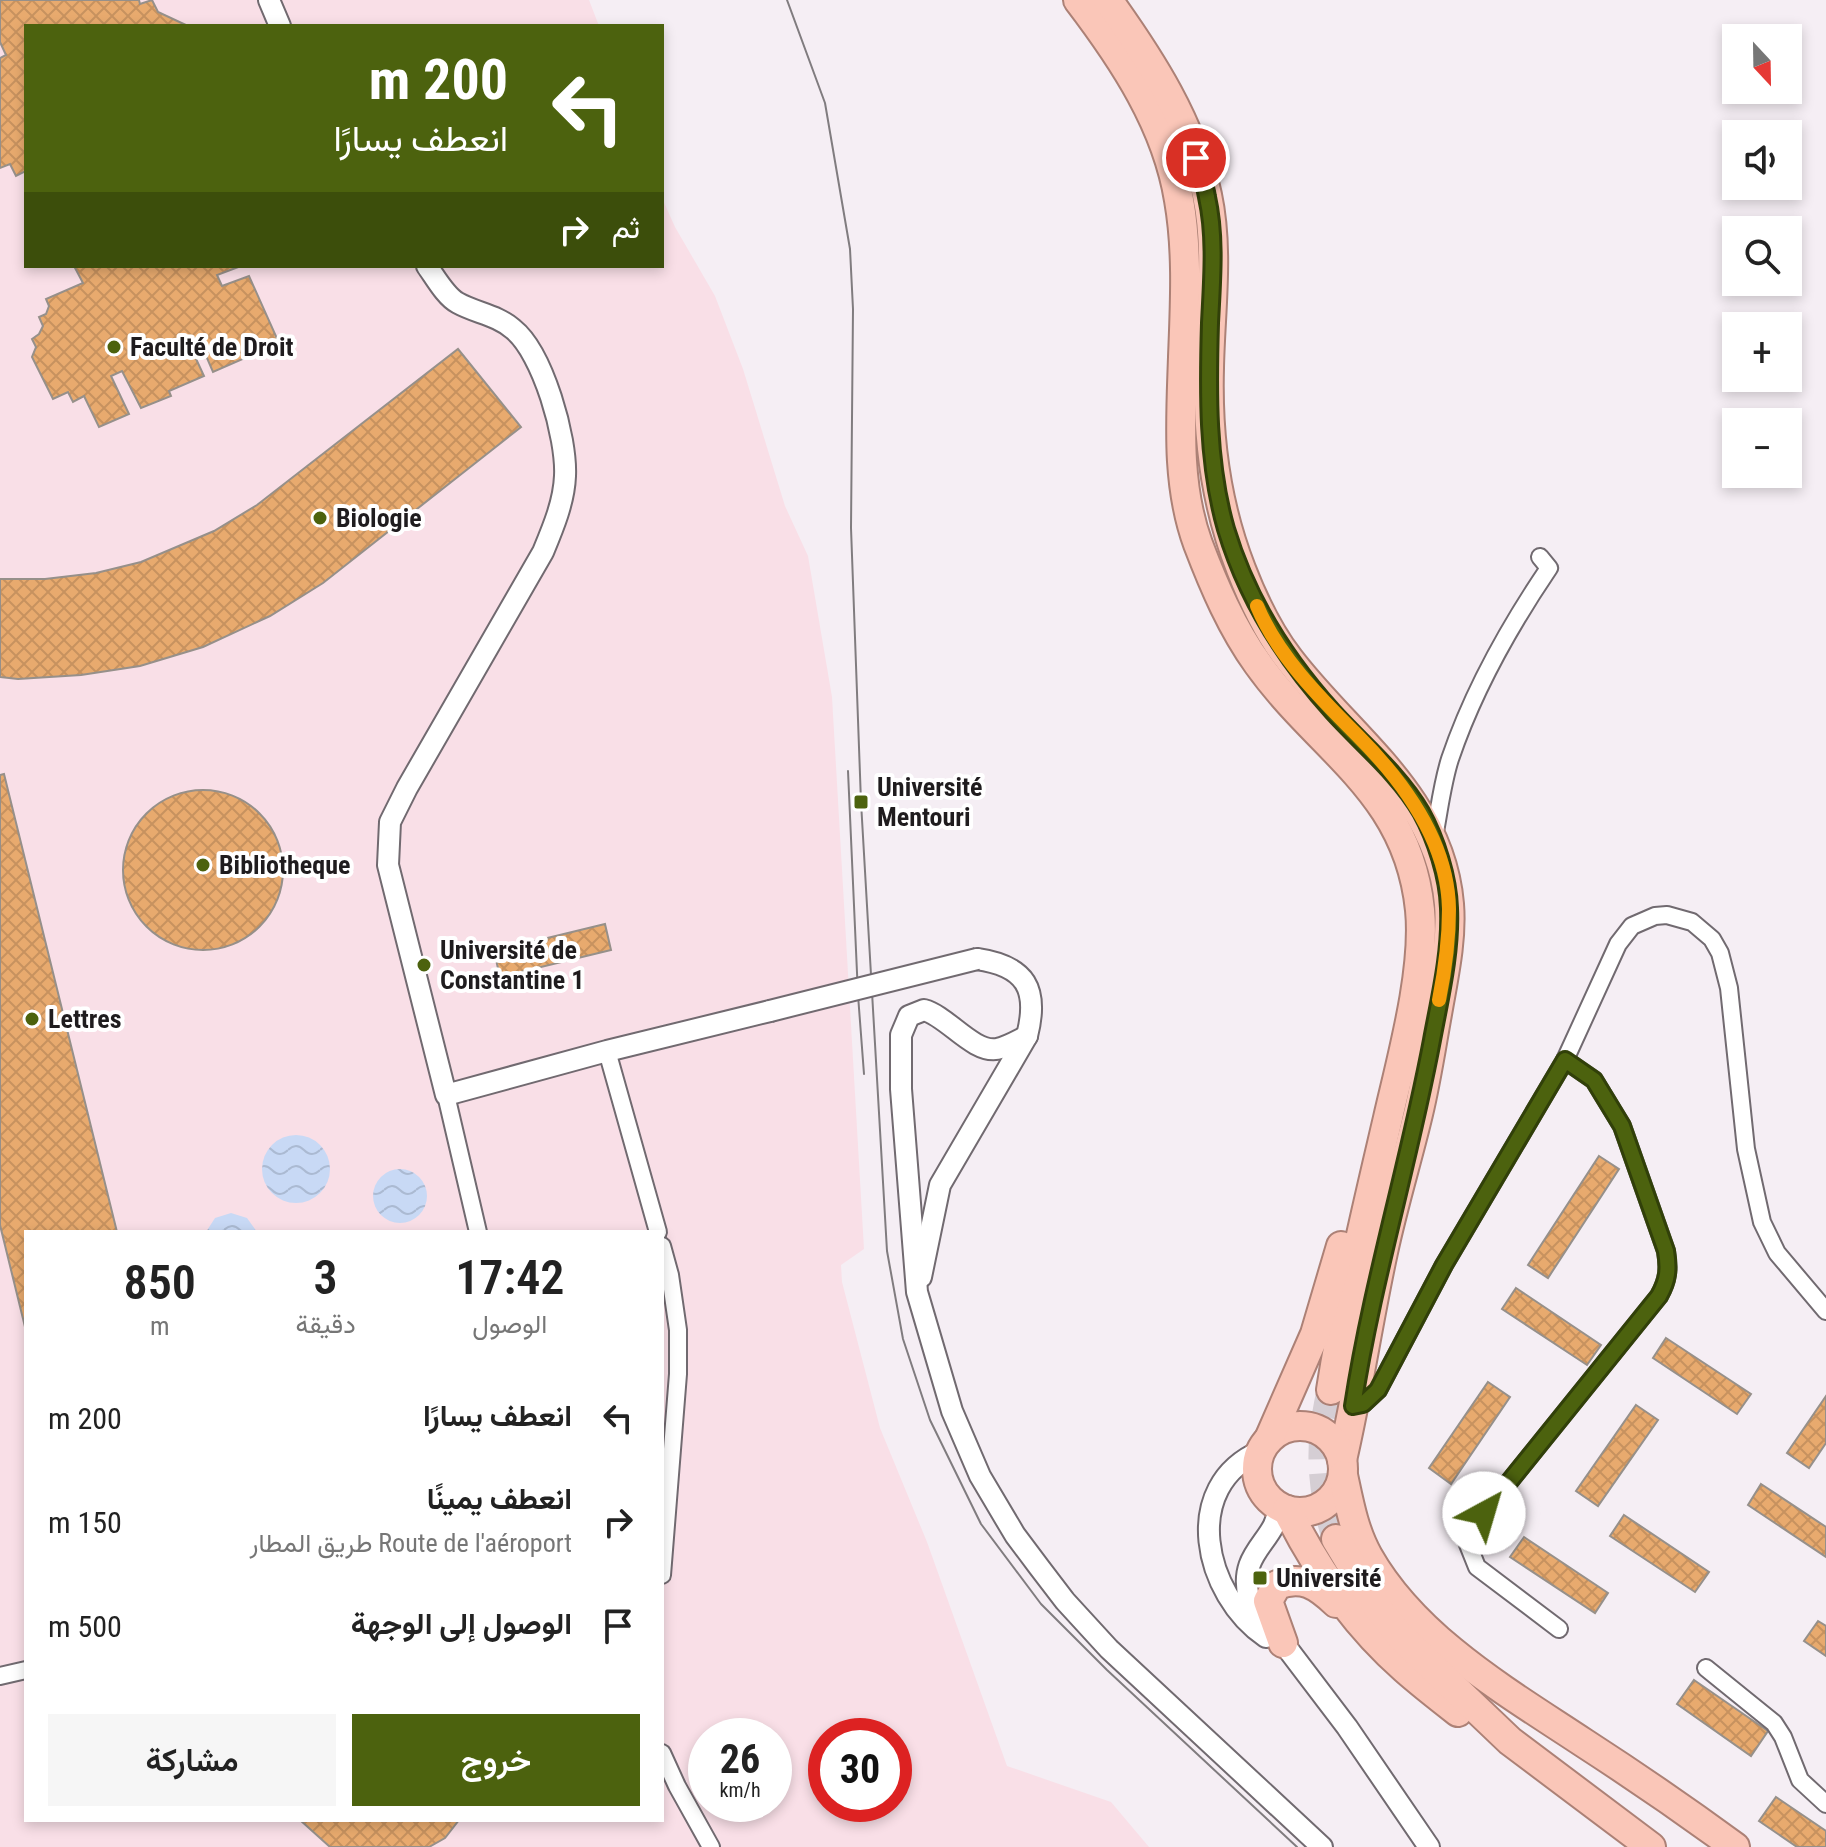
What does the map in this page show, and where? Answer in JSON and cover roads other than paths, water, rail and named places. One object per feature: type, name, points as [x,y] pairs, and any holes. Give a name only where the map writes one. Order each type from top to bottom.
[{"type":"highway","points":[[1078,0],[1133,79],[1152,116],[1170,162],[1179,198],[1185,300],[1181,451],[1187,502],[1197,540],[1236,631],[1259,666],[1366,782],[1387,810],[1411,859],[1417,889],[1420,953],[1405,1047],[1372,1185],[1342,1398],[1342,1468],[1338,1489],[1329,1501],[1317,1509],[1302,1512],[1283,1508],[1269,1499],[1257,1476],[1265,1445],[1321,1317],[1335,1270],[1392,1023],[1420,953]]},
{"type":"highway","points":[[1108,0],[1153,66],[1178,112],[1207,197],[1212,278],[1208,372],[1214,468],[1227,530],[1241,569],[1260,612],[1286,656],[1421,812],[1445,879],[1449,906],[1443,980],[1419,1111],[1342,1398]]},
{"type":"highway","points":[[1265,1445],[1279,1431],[1292,1427],[1318,1430],[1329,1437],[1342,1468],[1354,1523],[1367,1554],[1386,1583],[1422,1623],[1493,1681],[1735,1847]]},
{"type":"highway","points":[[1283,1508],[1320,1566],[1370,1634]]},
{"type":"highway","points":[[1336,1539],[1377,1607],[1401,1637],[1510,1741],[1651,1847]]},
{"type":"highway","points":[[1283,1643],[1268,1601],[1277,1585],[1299,1579],[1323,1590],[1405,1669],[1471,1722],[1510,1741]]},
{"type":"street","points":[[269,0],[279,24]]},
{"type":"street","points":[[429,268],[455,302],[504,322],[526,343],[560,430],[566,473],[558,512],[543,552],[390,822],[388,865],[392,888],[425,1004],[478,1230]]},
{"type":"street","points":[[1433,843],[1449,761],[1481,683],[1549,568],[1540,557]]},
{"type":"street","points":[[1342,1398],[1363,1404],[1378,1390],[1444,1265],[1565,1060],[1614,952],[1632,926],[1655,916],[1667,915],[1692,922],[1703,929],[1720,953],[1729,988],[1746,1149],[1762,1222],[1777,1253],[1826,1311]]},
{"type":"street","points":[[446,1095],[607,1051],[977,959],[994,961],[1012,969],[1026,985],[1033,1014],[1027,1036],[940,1185],[917,1292]]},
{"type":"street","points":[[1027,1036],[997,1049],[986,1049],[924,1010],[909,1016],[900,1044],[917,1292],[930,1343],[964,1444],[999,1509],[1065,1601],[1109,1649],[1322,1847]]},
{"type":"street","points":[[607,1051],[657,1230]]},
{"type":"street","points":[[1559,1629],[1477,1567],[1467,1542],[1471,1530],[1659,1296],[1667,1281],[1669,1267],[1622,1126],[1594,1080],[1565,1060]]},
{"type":"street","points":[[664,1253],[678,1330],[678,1374],[664,1550]]},
{"type":"street","points":[[1265,1445],[1238,1463],[1221,1484],[1209,1520],[1210,1554],[1215,1571],[1232,1602],[1263,1635],[1283,1643]]},
{"type":"street","points":[[1283,1508],[1254,1552],[1246,1582],[1249,1598],[1347,1727],[1429,1847]]},
{"type":"street","points":[[1706,1668],[1774,1723],[1800,1780],[1826,1804]]},
{"type":"street","points":[[0,1676],[24,1670]]},
{"type":"street","points":[[664,1757],[711,1847]]},
{"type":"water","points":[[296,1135],[320,1145],[330,1169],[320,1193],[296,1203],[272,1193],[262,1169],[272,1145]]},
{"type":"water","points":[[400,1169],[419,1177],[427,1196],[419,1215],[400,1223],[381,1215],[373,1196],[381,1177]]},
{"type":"water","points":[[231,1213],[247,1218],[256,1230],[207,1230],[215,1218]]},
{"type":"tunnel","points":[[1331,1390],[1324,1428],[1323,1464],[1336,1539]]},
{"type":"tram line","points":[[787,0],[825,103],[850,249],[853,309],[851,528],[861,802],[887,1251],[903,1339],[930,1420],[981,1524],[1041,1604],[1107,1670],[1297,1847]]},
{"type":"tram line","points":[[848,771],[864,1074]]},
{"type":"place","name":"Faculté de Droit","points":[[114,347]]},
{"type":"place","name":"Biologie","points":[[320,518]]},
{"type":"place","name":"Université Mentouri","points":[[861,802]]},
{"type":"place","name":"Bibliotheque","points":[[203,865]]},
{"type":"place","name":"Université de Constantine 1","points":[[424,965]]},
{"type":"place","name":"Lettres","points":[[32,1019]]},
{"type":"place","name":"Université","points":[[1260,1578]]}]
